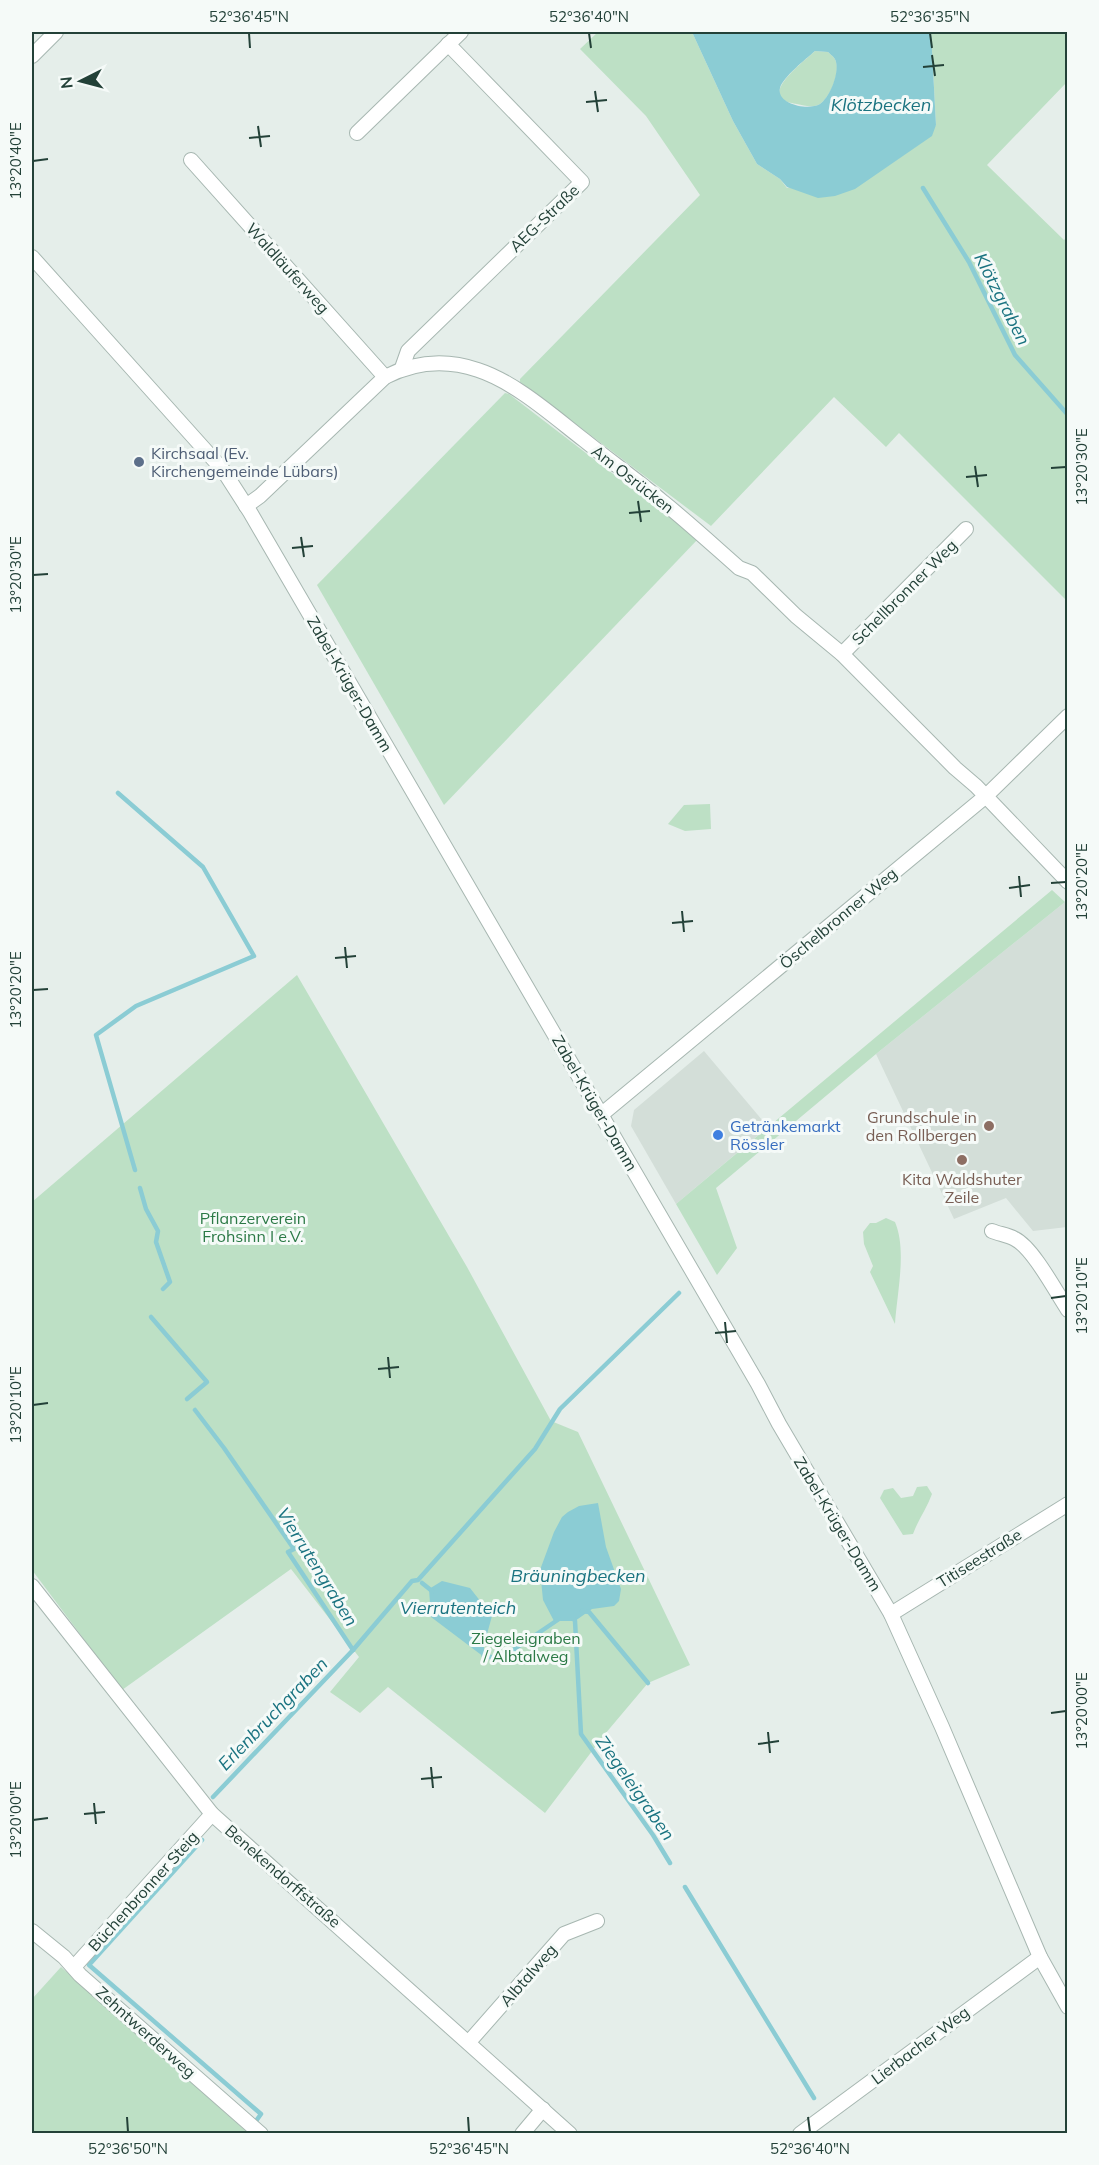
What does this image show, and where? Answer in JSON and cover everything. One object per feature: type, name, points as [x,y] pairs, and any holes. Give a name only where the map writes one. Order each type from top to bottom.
[{"type":"street","points":[[32,56],[56,32]]},
{"type":"street","points":[[357,133],[461,32]]},
{"type":"street","name":"AEG-Straße","points":[[402,368],[408,351],[582,182],[448,44]]},
{"type":"street","name":"Waldläuferweg","points":[[191,160],[385,377]]},
{"type":"street","name":"Zabel-Krüger-Damm","points":[[32,259],[223,470],[246,506],[891,1614],[942,1726],[1040,1957],[1068,2007]]},
{"type":"street","name":"Am Osrücken","points":[[246,506],[260,496],[385,377],[402,368],[432,363],[453,364],[476,369],[500,379],[663,501],[739,568],[752,573],[796,616],[842,654],[955,768],[986,795],[1068,882]]},
{"type":"street","name":"Schellbronner Weg","points":[[842,654],[966,529]]},
{"type":"street","name":"Öschelbronner Weg","points":[[602,1114],[986,795],[1068,716]]},
{"type":"street","points":[[992,1232],[1016,1239],[1023,1245],[1068,1310]]},
{"type":"street","name":"Titiseestraße","points":[[891,1614],[1068,1504]]},
{"type":"street","name":"Benekendorffstraße","points":[[32,1586],[213,1814],[570,2133]]},
{"type":"street","name":"Büchenbronner Steig","points":[[74,1967],[213,1814]]},
{"type":"street","name":"Albtalweg","points":[[470,2042],[564,1934],[597,1921]]},
{"type":"street","name":"Zehntwerderweg","points":[[32,1931],[261,2133]]},
{"type":"street","name":"Lierbacher Weg","points":[[800,2133],[1040,1957]]},
{"type":"street","points":[[522,2133],[543,2109]]},
{"type":"shaded area","name":"Grundschule in den Rollbergen","points":[[1065,902],[1067,905],[1067,1227],[1033,1231],[1006,1198],[954,1219],[876,1054]]},
{"type":"shaded area","points":[[704,1051],[768,1127],[676,1204],[631,1126],[634,1110]]},
{"type":"green space","points":[[598,32],[692,32],[733,121],[757,164],[780,179],[787,188],[889,165],[922,142],[936,125],[931,32],[1067,32],[1067,82],[987,165],[1064,240],[1067,237],[1067,601],[899,433],[886,447],[834,397],[711,526],[520,382],[520,379],[700,195],[646,116],[580,49]]},
{"type":"green space","points":[[815,51],[828,52],[834,57],[837,73],[831,91],[824,101],[815,106],[785,101],[780,95],[784,82]]},
{"type":"green space","points":[[505,393],[698,539],[444,805],[317,585]]},
{"type":"green space","points":[[710,804],[711,829],[685,831],[668,824],[684,805]]},
{"type":"green space","points":[[1052,890],[1065,902],[876,1054],[716,1188],[737,1248],[717,1275],[676,1204]]},
{"type":"green space","points":[[297,975],[467,1267],[551,1421],[578,1432],[690,1665],[648,1683],[605,1734],[545,1813],[388,1687],[360,1713],[330,1692],[359,1657],[291,1569],[122,1690],[32,1570],[32,1202]]},
{"type":"green space","points":[[886,1218],[895,1222],[899,1233],[901,1258],[895,1324],[870,1272],[873,1266],[864,1244],[863,1232],[870,1223]]},
{"type":"green space","points":[[927,1486],[932,1494],[928,1504],[913,1534],[903,1535],[880,1498],[884,1490],[893,1488],[901,1498],[913,1496],[917,1487]]},
{"type":"green space","points":[[61,1967],[248,2133],[32,2133],[32,1999]]},
{"type":"water","name":"Klötzbecken","points":[[692,32],[931,32],[936,125],[932,136],[855,189],[835,196],[818,198],[787,187],[780,179],[757,164],[733,121]],"holes":[[[815,51],[828,52],[834,57],[837,67],[835,79],[824,101],[808,107],[794,105],[783,98],[780,88],[790,74]]]},
{"type":"water","name":"Bräuningbecken","points":[[598,1503],[606,1547],[621,1589],[619,1601],[614,1606],[592,1609],[575,1621],[554,1621],[543,1600],[540,1570],[554,1532],[562,1517],[568,1512],[579,1506]]},
{"type":"water","name":"Vierrutenteich","points":[[442,1581],[470,1588],[492,1616],[484,1645],[484,1657],[431,1617],[429,1589]]},
{"type":"waterway","name":"Klötzgraben","points":[[923,188],[969,262],[1015,355],[1068,415]]},
{"type":"waterway","name":"Vierrutengraben","points":[[118,793],[203,867],[254,956],[136,1006],[96,1035],[135,1170]]},
{"type":"waterway","name":"Vierrutengraben","points":[[140,1188],[146,1209],[158,1231],[156,1242],[170,1282],[163,1289]]},
{"type":"waterway","name":"Erlenbruchgraben","points":[[213,1797],[353,1650],[412,1581],[418,1580],[535,1449],[560,1409],[679,1293]]},
{"type":"waterway","name":"Vierrutengraben","points":[[151,1317],[207,1382],[187,1399]]},
{"type":"waterway","name":"Vierrutengraben","points":[[195,1410],[294,1549],[288,1552],[353,1650]]},
{"type":"waterway","points":[[422,1583],[432,1591]]},
{"type":"waterway","points":[[582,1611],[589,1612],[648,1683]]},
{"type":"waterway","name":"Ziegeleigraben","points":[[573,1618],[581,1734],[653,1835],[670,1863]]},
{"type":"waterway","points":[[483,1653],[484,1657],[503,1657],[559,1619]]},
{"type":"waterway","points":[[202,1840],[89,1965],[261,2114],[256,2121]]},
{"type":"waterway","name":"Ziegeleigraben","points":[[685,1887],[814,2098]]},
{"type":"place","name":"Kirchsaal (Ev. Kirchengemeinde Lübars)","points":[[139,462]]},
{"type":"place","name":"Grundschule in den Rollbergen","points":[[989,1126]]},
{"type":"place","name":"Getränkemarkt Rössler","points":[[718,1135]]},
{"type":"place","name":"Kita Waldshuter Zeile","points":[[962,1160]]},
{"type":"park label","name":"Pflanzerverein Frohsinn I e.V.","points":[[253,1227]]},
{"type":"park label","name":"Ziegeleigraben / Albtalweg","points":[[526,1647]]}]
